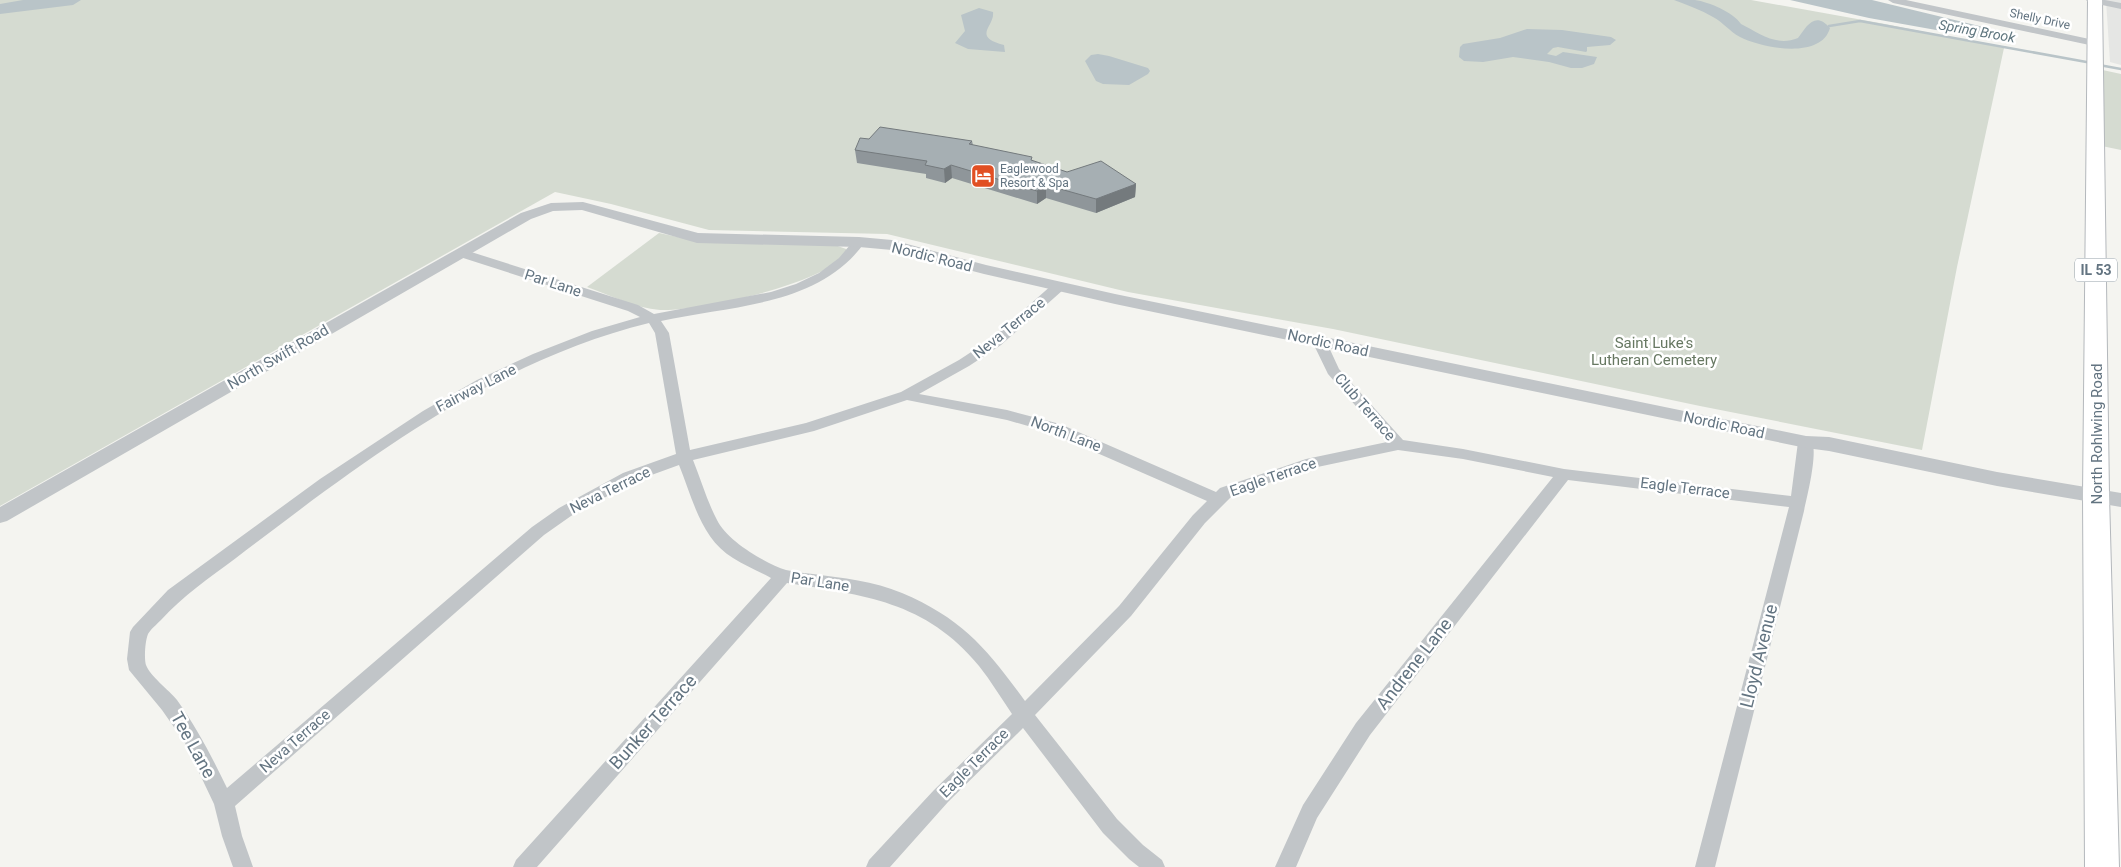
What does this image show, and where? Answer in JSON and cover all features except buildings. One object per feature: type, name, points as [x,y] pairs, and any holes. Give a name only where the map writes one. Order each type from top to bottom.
[{"type":"main road","name":"North Rohlwing Road","points":[[2093,0],[2109,497],[2102,867]]},
{"type":"street","name":"Shelly Drive","points":[[1893,0],[2094,43]]},
{"type":"street","points":[[2093,0],[2121,6]]},
{"type":"street","name":"Nordic Road","points":[[560,206],[589,208],[697,238],[859,242],[892,245],[1058,287],[1806,442],[1829,444],[1997,479],[2109,497]]},
{"type":"street","name":"North Swift Road","points":[[0,516],[526,216],[542,209],[560,206]]},
{"type":"street","name":"Fairway Lane","points":[[140,632],[174,595],[384,441],[426,414],[506,371],[554,350],[603,332],[654,319],[760,299],[795,288],[835,268],[846,260],[859,242]]},
{"type":"street","name":"Par Lane","points":[[462,253],[633,308],[654,319],[662,333],[684,457],[710,524],[721,538],[737,553],[783,576],[861,588],[894,598],[920,609],[948,626],[985,661],[1023,714],[1049,745],[1110,826],[1136,852],[1155,867]]},
{"type":"street","name":"Neva Terrace","points":[[224,803],[538,531],[597,493],[629,477],[684,457],[809,426],[906,396],[964,363],[996,342],[1058,287]]},
{"type":"street","name":"Club Terrace","points":[[1319,341],[1333,371],[1398,445]]},
{"type":"street","name":"North Lane","points":[[906,396],[934,403],[1022,418],[1056,429],[1097,445],[1150,471],[1218,500]]},
{"type":"street","name":"Lloyd Avenue","points":[[1705,867],[1757,667],[1797,502],[1806,456],[1806,442]]},
{"type":"street","name":"Eagle Terrace","points":[[876,867],[941,796],[1083,656],[1125,611],[1199,519],[1226,492],[1275,473],[1338,456],[1398,445],[1463,454],[1564,474],[1797,502]]},
{"type":"street","name":"Andrene Lane","points":[[1284,867],[1310,812],[1363,729],[1564,474]]},
{"type":"street","name":"Bunker Terrace","points":[[523,867],[783,576]]},
{"type":"street","name":"Tee Lane","points":[[140,632],[136,659],[138,670],[179,716],[192,737],[224,803],[232,836],[243,867]]},
{"type":"shaded area","points":[[2106,0],[2121,0],[2121,65],[2110,62]]},
{"type":"green space","name":"Saint Luke's Lutheran Cemetery","points":[[0,0],[1751,0],[2004,48],[1957,267],[1922,450],[1700,406],[1333,329],[1128,292],[887,234],[709,230],[611,204],[555,192],[0,506]]},
{"type":"green space","points":[[2098,69],[2121,74],[2121,150],[2097,145]]},
{"type":"green space","points":[[659,233],[692,240],[835,245],[846,249],[846,254],[833,265],[813,276],[759,294],[702,306],[678,309],[651,309],[623,301],[587,287]]},
{"type":"water","points":[[23,0],[81,0],[73,5],[0,14],[0,4]]},
{"type":"water","points":[[1674,0],[1695,0],[1714,5],[1732,15],[1741,24],[1775,40],[1782,41],[1798,38],[1808,25],[1815,20],[1820,20],[1830,28],[1824,38],[1815,44],[1803,48],[1790,49],[1762,45],[1740,37],[1713,17]]},
{"type":"water","points":[[1790,0],[1872,0],[2004,32],[2011,35],[2012,39],[2011,41],[1992,40],[1869,18]]},
{"type":"water","points":[[979,8],[993,12],[987,35],[994,42],[1004,45],[1005,52],[968,49],[955,43],[965,31],[961,15]]},
{"type":"water","points":[[1527,29],[1562,30],[1611,37],[1616,40],[1610,45],[1587,47],[1586,52],[1558,47],[1553,48],[1547,54],[1556,56],[1563,52],[1597,57],[1594,64],[1582,68],[1571,68],[1549,62],[1513,57],[1483,62],[1464,61],[1459,57],[1460,47],[1463,44],[1500,38]]},
{"type":"water","points":[[1098,54],[1148,68],[1150,71],[1129,85],[1103,84],[1096,81],[1085,61],[1091,55]]},
{"type":"waterway","name":"Spring Brook","points":[[1829,26],[1860,21],[2092,63]]},
{"type":"waterway","name":"Spring Brook","points":[[2099,65],[2121,69]]},
{"type":"place","name":"Eaglewood Resort & Spa","points":[[983,176]]}]
